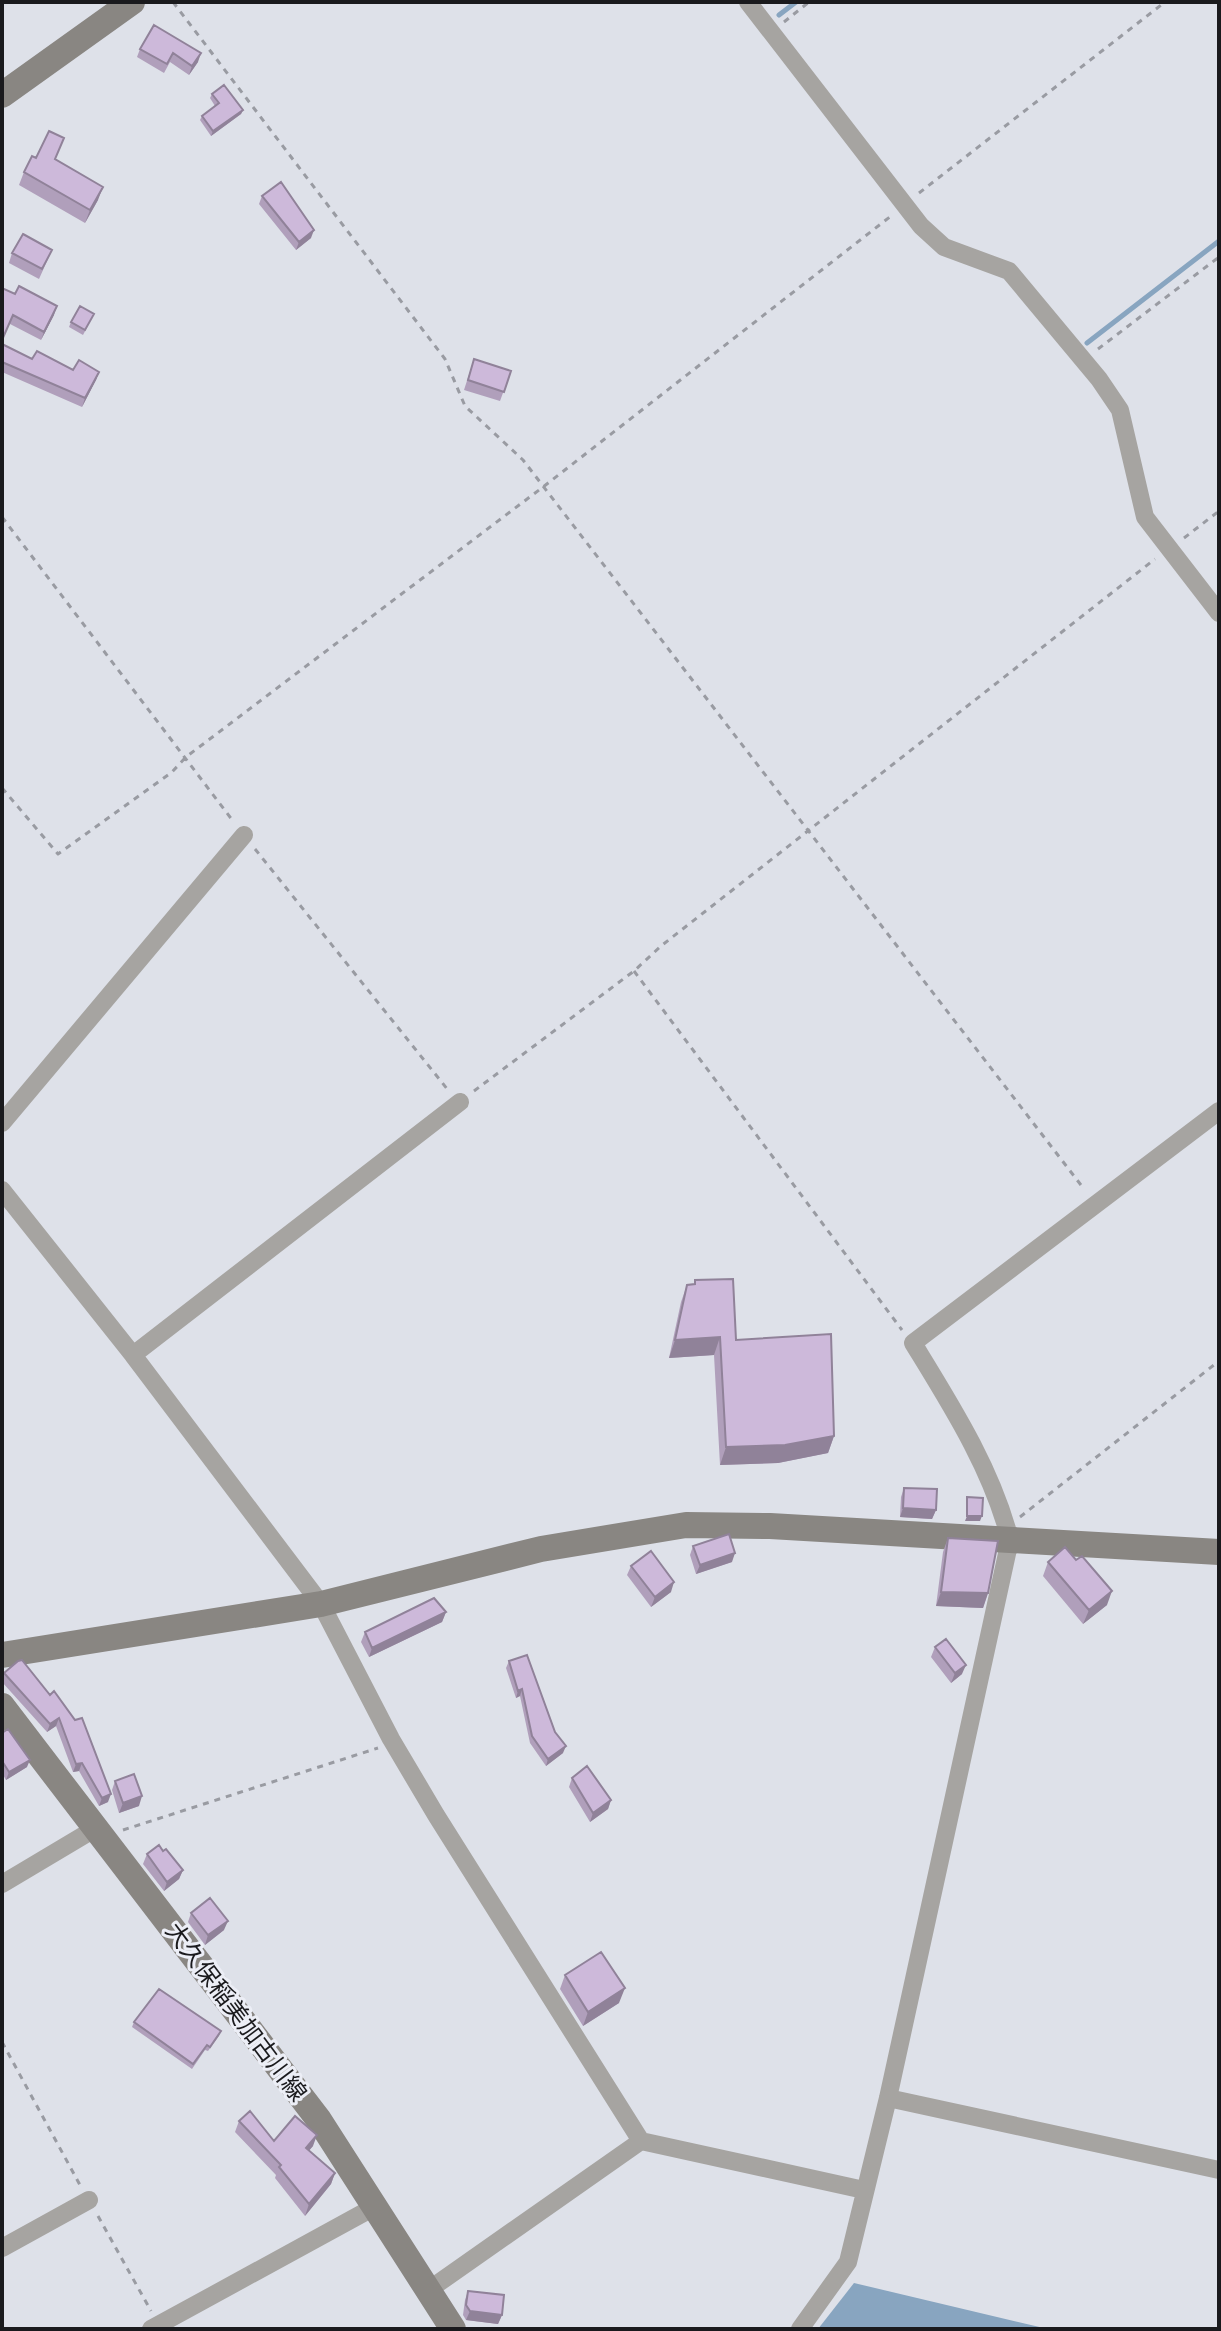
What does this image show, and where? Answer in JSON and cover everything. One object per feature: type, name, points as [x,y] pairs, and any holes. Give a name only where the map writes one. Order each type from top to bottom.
[{"type":"street","points":[[2,95],[132,2]]},
{"type":"street","points":[[748,2],[904,205],[944,247],[1009,271],[1084,360],[1120,410],[1145,517],[1219,613]]},
{"type":"street","points":[[2,1123],[244,835]]},
{"type":"street","points":[[133,1355],[460,1102]]},
{"type":"street","points":[[800,2329],[848,2262],[888,2098],[1009,1533],[1002,1507],[954,1410],[913,1343],[1219,1111]]},
{"type":"street","points":[[2,1190],[133,1355],[321,1604],[391,1739],[641,2141],[864,2190]]},
{"type":"street","points":[[2,1655],[321,1604],[541,1549],[686,1525],[1009,1533],[1219,1552]]},
{"type":"street","name":"大久保稲美加古川線","points":[[2,1706],[319,2120],[453,2329]]},
{"type":"street","points":[[2,1884],[100,1834]]},
{"type":"street","points":[[888,2098],[1219,2170]]},
{"type":"street","points":[[427,2291],[641,2141]]},
{"type":"street","points":[[2,2248],[89,2200]]},
{"type":"street","points":[[151,2329],[376,2206]]},
{"type":"path","points":[[173,2],[445,359],[465,406],[523,460],[1096,1205]]},
{"type":"path","points":[[772,32],[809,2]]},
{"type":"path","points":[[2,788],[58,854],[172,772],[186,757],[543,487],[1165,2]]},
{"type":"path","points":[[1084,360],[1219,257]]},
{"type":"path","points":[[2,517],[244,835],[434,1075],[460,1102],[634,971],[1219,511]]},
{"type":"path","points":[[634,971],[913,1343]]},
{"type":"path","points":[[1009,1533],[1219,1361]]},
{"type":"path","points":[[100,1834],[376,1750],[391,1739]]},
{"type":"water","points":[[854,2283],[1048,2329],[818,2329]]},
{"type":"building","points":[[154,25],[201,53],[192,66],[173,53],[167,64],[140,49]]},
{"type":"building","points":[[224,85],[243,110],[213,131],[202,116],[219,103],[212,94]]},
{"type":"building","points":[[49,131],[64,138],[55,159],[103,187],[90,210],[24,172],[32,156],[36,158]]},
{"type":"building","points":[[281,182],[314,230],[299,242],[262,196]]},
{"type":"building","points":[[23,234],[52,250],[42,269],[12,253]]},
{"type":"building","points":[[19,286],[57,306],[44,332],[13,315],[2,340],[2,288],[15,294]]},
{"type":"building","points":[[80,306],[94,314],[85,330],[71,322]]},
{"type":"building","points":[[2,344],[32,359],[37,351],[73,370],[79,360],[99,372],[85,398],[2,362]]},
{"type":"building","points":[[474,359],[511,371],[504,392],[468,380]]},
{"type":"building","points":[[733,1279],[736,1340],[831,1334],[834,1436],[785,1445],[726,1447],[720,1337],[675,1340],[687,1285],[695,1284],[695,1280]]},
{"type":"building","points":[[904,1488],[937,1489],[936,1510],[903,1508]]},
{"type":"building","points":[[967,1497],[983,1498],[982,1516],[967,1516]]},
{"type":"building","points":[[729,1534],[735,1553],[700,1565],[693,1546]]},
{"type":"building","points":[[948,1538],[998,1541],[988,1593],[941,1592]]},
{"type":"building","points":[[1065,1547],[1076,1560],[1082,1556],[1112,1591],[1089,1610],[1048,1562]]},
{"type":"building","points":[[651,1551],[674,1582],[655,1597],[631,1566]]},
{"type":"building","points":[[434,1598],[446,1612],[372,1648],[365,1632]]},
{"type":"building","points":[[946,1639],[966,1665],[955,1673],[935,1647]]},
{"type":"building","points":[[527,1655],[555,1732],[566,1746],[548,1759],[532,1736],[522,1689],[518,1691],[509,1661]]},
{"type":"building","points":[[22,1660],[50,1695],[54,1691],[75,1720],[82,1718],[111,1794],[102,1798],[82,1763],[76,1764],[59,1718],[50,1724],[4,1673]]},
{"type":"building","points":[[8,1729],[30,1760],[9,1772],[2,1761],[2,1733]]},
{"type":"building","points":[[587,1766],[611,1800],[593,1813],[572,1778]]},
{"type":"building","points":[[134,1774],[142,1796],[123,1803],[115,1781]]},
{"type":"building","points":[[159,1845],[183,1870],[167,1882],[147,1854]]},
{"type":"building","points":[[210,1898],[228,1921],[208,1935],[191,1913]]},
{"type":"building","points":[[601,1952],[625,1988],[588,2012],[565,1975]]},
{"type":"building","points":[[159,1989],[221,2031],[193,2064],[134,2022]]},
{"type":"building","points":[[250,2111],[274,2141],[295,2116],[317,2135],[306,2148],[335,2173],[309,2204],[279,2167],[281,2165],[239,2121]]},
{"type":"building","points":[[468,2291],[504,2295],[502,2315],[470,2311],[466,2305]]},
{"type":"waterway","points":[[779,15],[796,2]]},
{"type":"waterway","points":[[1087,343],[1219,241]]}]
